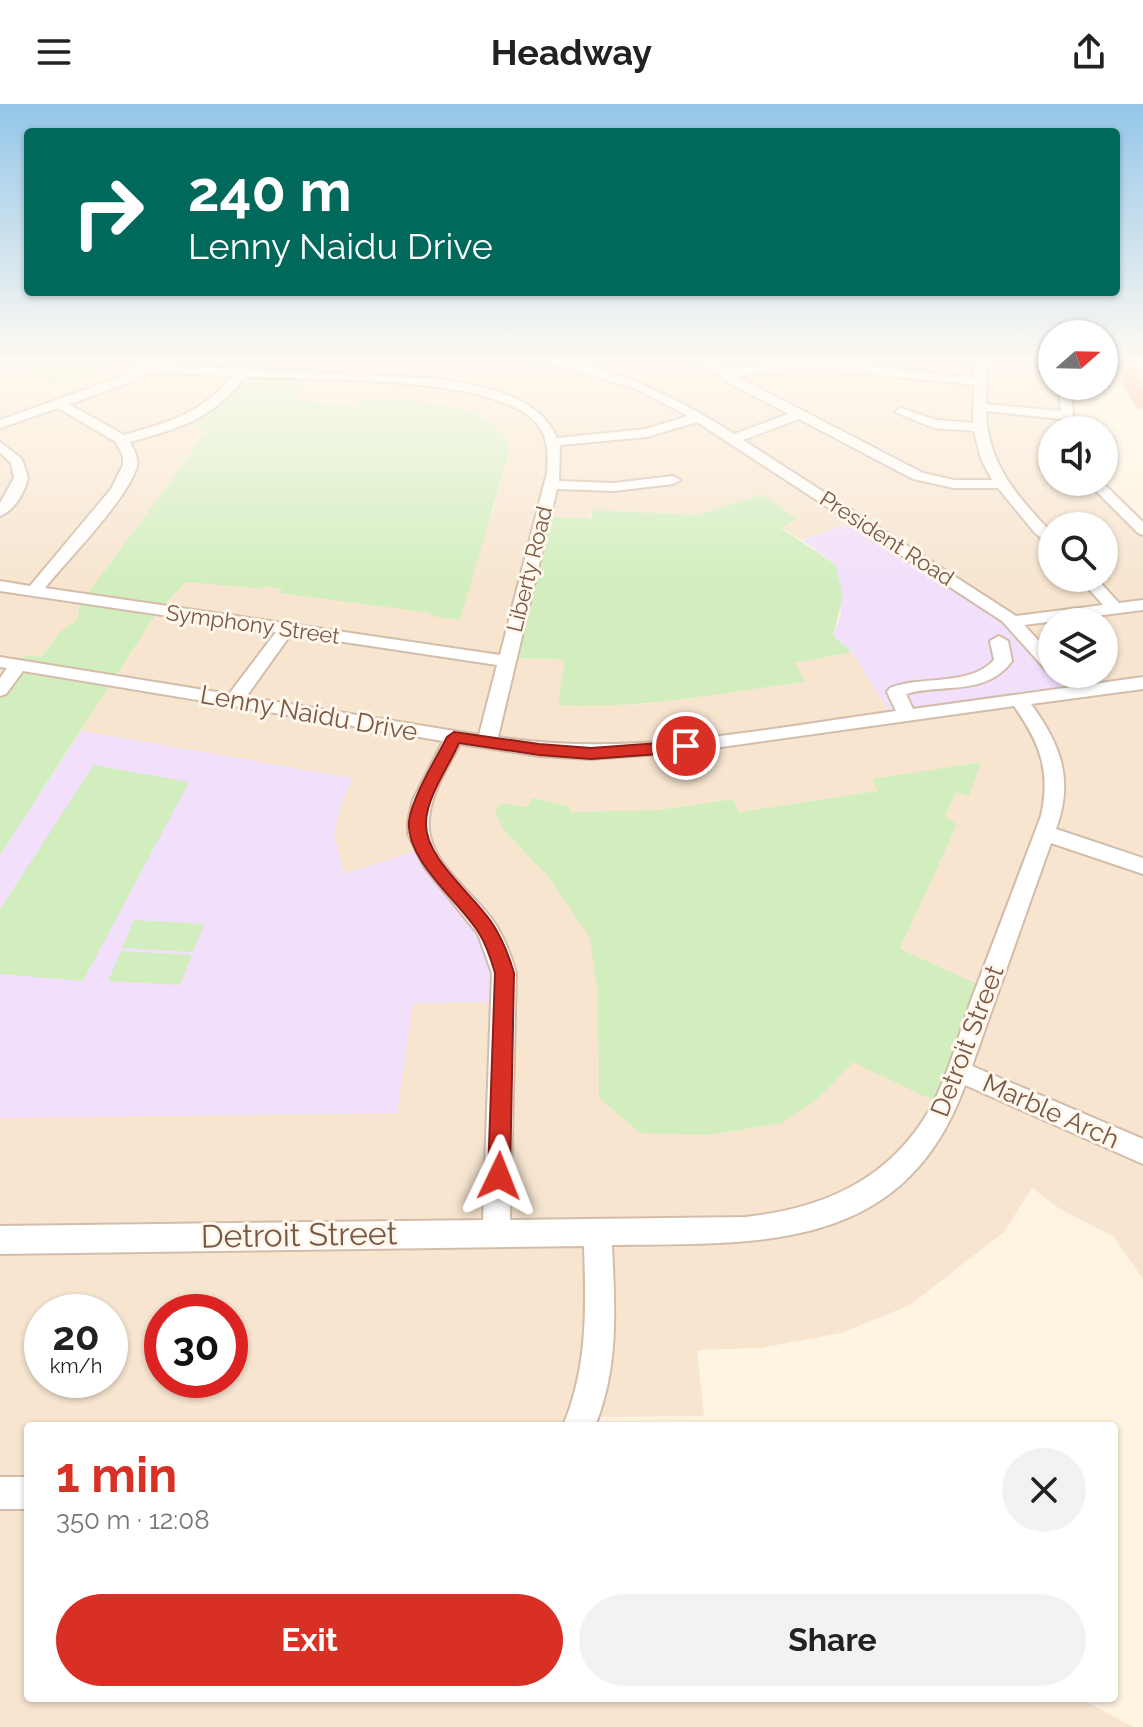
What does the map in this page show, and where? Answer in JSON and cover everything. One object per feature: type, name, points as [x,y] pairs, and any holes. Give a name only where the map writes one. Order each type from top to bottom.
[{"type":"street","points":[[34,591],[126,476],[130,456],[122,440],[110,433]]},
{"type":"street","points":[[122,440],[144,433]]},
{"type":"street","points":[[549,433],[554,442],[648,433]]},
{"type":"street","name":"President Road","points":[[726,433],[1013,621],[1038,650]]},
{"type":"street","points":[[735,438],[750,433]]},
{"type":"street","points":[[834,433],[918,476],[954,484],[1002,484]]},
{"type":"street","points":[[981,433],[1002,484],[1038,526]]},
{"type":"street","name":"Liberty Road","points":[[487,742],[551,485],[554,442]]},
{"type":"street","points":[[0,446],[19,462],[22,471],[17,492],[0,512]]},
{"type":"street","points":[[551,485],[614,487],[673,480]]},
{"type":"street","points":[[1108,496],[1143,530]]},
{"type":"street","name":"Symphony Street","points":[[0,586],[506,661]]},
{"type":"street","points":[[1100,592],[1115,608],[1143,605]]},
{"type":"street","points":[[1013,621],[1038,618]]},
{"type":"street","points":[[234,700],[286,630]]},
{"type":"street","points":[[907,715],[896,692],[913,685],[984,676],[1003,661],[999,641]]},
{"type":"street","points":[[0,690],[9,664]]},
{"type":"street","name":"Lenny Naidu Drive","points":[[9,664],[454,737],[569,752],[638,751],[1143,683]]},
{"type":"street","points":[[1070,688],[1074,693]]},
{"type":"street","name":"Detroit Street","points":[[0,1240],[775,1228],[836,1209],[867,1194],[893,1176],[927,1140],[958,1071],[1045,833],[1055,799],[1056,768],[1043,733],[1019,700]]},
{"type":"street","points":[[454,737],[419,813],[417,829],[432,861],[486,928],[499,953],[504,973],[496,1232]]},
{"type":"street","points":[[1045,833],[1143,866]]},
{"type":"street","name":"Marble Arch","points":[[958,1071],[1143,1152]]},
{"type":"street","points":[[581,1422],[591,1402],[600,1361],[598,1233]]},
{"type":"street","points":[[0,1493],[24,1493]]},
{"type":"shaded area","points":[[0,433],[205,433],[80,604],[77,620],[61,631],[41,657],[0,690]]},
{"type":"shaded area","points":[[498,433],[1038,433],[1038,496],[1108,496],[1143,531],[1143,1279],[1114,1237],[1057,1207],[1032,1188],[1004,1232],[910,1305],[841,1333],[761,1348],[697,1350],[704,1416],[602,1417],[586,1413],[581,1422],[24,1422],[24,1702],[1086,1702],[1133,1727],[0,1727],[0,1118],[397,1113],[413,1003],[504,1002],[344,875],[334,835],[340,808],[352,778],[81,731],[158,611],[186,582],[261,589],[264,586],[432,613],[431,616],[493,511],[509,453]],"holes":[[[762,494],[797,518],[780,527],[802,540],[860,520],[1038,655],[1038,608],[1118,608],[1118,688],[1071,688],[1074,692],[893,718],[852,652],[794,663],[804,682],[632,705],[558,705],[566,660],[517,658],[593,510],[697,515]],[[981,762],[969,795],[956,792],[945,818],[956,824],[900,950],[945,1107],[853,1061],[821,1096],[782,1123],[598,996],[591,938],[549,877],[505,832],[501,803],[527,807],[567,806],[570,812],[657,810],[733,799],[738,812],[879,791],[872,779]]]},
{"type":"shaded area","points":[[860,520],[968,590],[1038,653],[1038,688],[1071,688],[1075,693],[893,718],[852,652],[833,636],[841,613],[835,564],[802,540]]},
{"type":"shaded area","points":[[81,731],[352,778],[340,808],[334,835],[344,874],[424,848],[486,927],[505,1002],[413,1003],[397,1113],[0,1118],[0,855]]},
{"type":"green space","points":[[205,433],[500,433],[509,453],[460,620],[431,616],[431,613],[280,593],[282,589],[265,586],[261,589],[186,582],[158,611],[0,855],[0,690],[27,655],[41,657],[61,631],[77,620],[80,604],[192,452],[192,447]]},
{"type":"green space","points":[[762,494],[798,519],[781,528],[835,564],[843,596],[833,636],[852,652],[795,663],[805,682],[651,703],[589,706],[558,705],[565,660],[517,658],[508,662],[543,516],[591,519],[593,510],[697,515]]},
{"type":"green space","points":[[981,762],[969,796],[956,792],[945,817],[957,824],[900,949],[988,989],[946,1107],[853,1062],[821,1096],[782,1123],[707,1135],[640,1133],[599,1098],[598,996],[590,938],[549,877],[505,832],[495,812],[501,803],[527,807],[532,798],[568,806],[571,812],[657,810],[733,799],[739,812],[878,791],[872,779]]},
{"type":"green space","points":[[94,765],[189,782],[83,981],[0,974],[0,909]]},
{"type":"green space","points":[[134,920],[204,924],[193,952],[122,948]]},
{"type":"green space","points":[[121,951],[192,955],[180,985],[108,981]]},
{"type":"route","points":[[499,1176],[504,973],[499,953],[486,928],[424,850],[418,833],[419,813],[424,801],[454,737],[539,750],[591,753],[686,746]]}]
